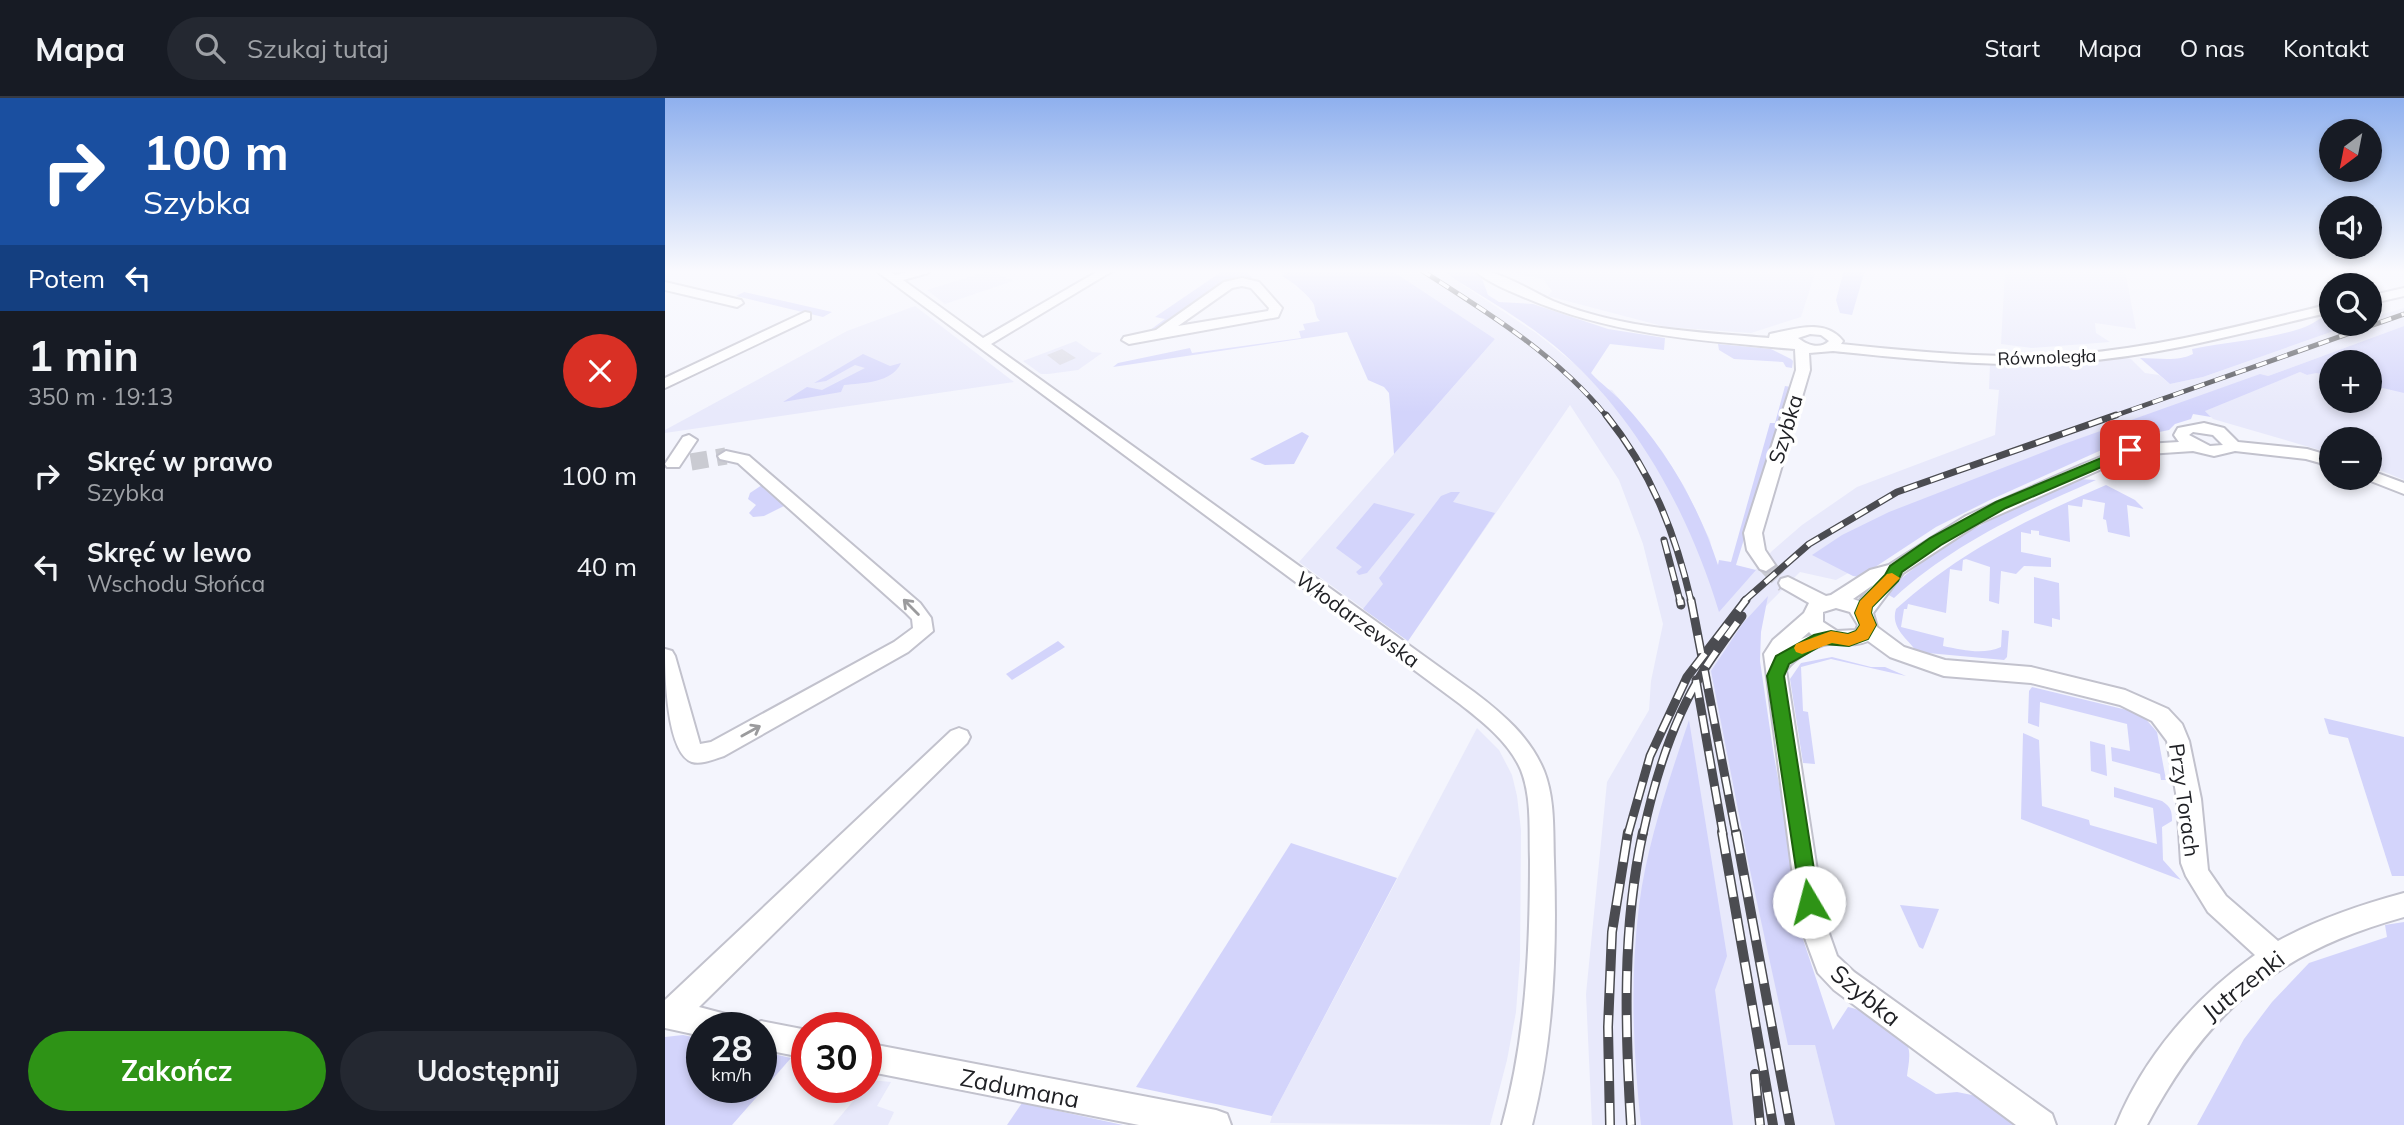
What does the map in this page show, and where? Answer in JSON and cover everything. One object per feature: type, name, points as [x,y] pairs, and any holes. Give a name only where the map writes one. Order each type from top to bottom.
[{"type":"street","points":[[665,384],[801,318]]},
{"type":"street","name":"Włodarzewska","points":[[947,318],[1499,722],[1525,754],[1534,775],[1541,817],[1542,967],[1535,1046],[1517,1125]]},
{"type":"street","points":[[981,344],[1028,318]]},
{"type":"street","points":[[1160,333],[1182,318]]},
{"type":"street","points":[[1129,340],[1261,318]]},
{"type":"street","points":[[1592,318],[1644,331],[1746,341],[1830,345]]},
{"type":"street","name":"Równoległa","points":[[1830,345],[1884,352],[2002,359],[2086,357],[2161,346],[2287,318]]},
{"type":"street","points":[[1797,342],[1803,330],[1817,330],[1830,345]]},
{"type":"street","name":"Szybka","points":[[1766,565],[1756,550],[1753,533],[1803,370],[1797,342]]},
{"type":"street","name":"Szybka","points":[[1803,370],[1830,345]]},
{"type":"street","points":[[669,466],[689,440]]},
{"type":"street","points":[[1852,630],[1817,629],[1821,608],[1877,574],[1895,569],[1936,541],[1992,510],[2130,450],[2188,441],[2217,452],[2227,451],[2230,442],[2319,458]]},
{"type":"street","points":[[665,656],[690,748],[696,754],[716,750],[901,647],[923,631],[921,618],[913,608],[743,459],[726,456]]},
{"type":"street","points":[[669,466],[691,462]]},
{"type":"street","points":[[2382,480],[2404,489]]},
{"type":"street","points":[[1776,676],[1784,657],[1812,642],[1852,630],[1865,605],[1892,577],[1895,569]]},
{"type":"street","points":[[1787,584],[1821,608]]},
{"type":"street","name":"Przy Torach","points":[[1821,608],[1850,605],[1852,630],[1909,669],[1938,672],[1944,668],[2019,673],[2137,701],[2168,722],[2178,741],[2186,782],[2192,821],[2193,863],[2198,876],[2217,904],[2275,956]]},
{"type":"street","name":"Szybka","points":[[1821,608],[1797,635],[1777,648],[1774,654],[1812,922],[1826,964],[1843,981],[2042,1125]]},
{"type":"street","points":[[668,1015],[959,737]]},
{"type":"street","name":"Jutrzenki","points":[[2131,1125],[2159,1071],[2184,1037],[2217,1002],[2275,956],[2340,924],[2404,905]]},
{"type":"street","points":[[668,1015],[686,1019]]},
{"type":"street","name":"Zadumana","points":[[882,1060],[1216,1125]]},
{"type":"shaded area","points":[[883,318],[931,318],[1014,382],[665,433],[665,430],[847,331]]},
{"type":"shaded area","points":[[1160,318],[1179,318],[1157,332],[1142,336],[1165,319]]},
{"type":"shaded area","points":[[1318,318],[1463,318],[1495,339],[1394,454],[1389,393],[1384,387],[1368,380],[1347,332],[1113,367],[1118,363],[1190,348],[1192,353],[1301,338],[1299,331],[1305,330],[1303,324],[1320,321]]},
{"type":"shaded area","points":[[1463,318],[1513,318],[1606,389],[1612,390],[1662,451],[1685,488],[1710,540],[1724,605],[1772,551],[1802,525],[1857,487],[1995,435],[1999,390],[1989,389],[1990,363],[2121,355],[2131,359],[2145,373],[2159,375],[2170,384],[2203,377],[2320,336],[2377,336],[2339,350],[2319,350],[2319,357],[2268,376],[2277,381],[2300,372],[2307,375],[2319,372],[2319,413],[2382,413],[2382,352],[2404,336],[2404,480],[2382,471],[2382,427],[2319,427],[2319,450],[2213,419],[2205,411],[2167,421],[2051,467],[1937,523],[1836,580],[1800,572],[1730,646],[1815,1045],[1835,1125],[1592,1125],[1586,994],[1607,782],[1649,710],[1651,681],[1663,624],[1643,544],[1619,480],[1570,405],[1408,641],[1299,562],[1495,339]]},
{"type":"shaded area","points":[[1516,318],[1575,318],[1608,329],[1665,338],[1664,350],[1610,344],[1591,373],[1638,420],[1666,458],[1701,520],[1718,565],[1719,560],[1731,562],[1770,423],[1775,423],[1785,386],[1791,387],[1736,565],[1756,570],[1719,612],[1693,541],[1659,472],[1616,409],[1591,380]]},
{"type":"shaded area","points":[[1631,318],[1798,318],[1751,333],[1666,327]]},
{"type":"shaded area","points":[[2002,318],[2134,318],[2136,329],[2095,323],[2096,333],[2110,342],[2032,348],[2001,344]]},
{"type":"shaded area","points":[[2382,318],[2404,318],[2404,326],[2382,334]]},
{"type":"shaded area","points":[[2319,320],[2320,336],[2203,377],[2170,384],[2140,358],[2181,358],[2193,354],[2192,349],[2270,336],[2310,325]]},
{"type":"shaded area","points":[[2404,326],[2404,393],[2382,388],[2382,350],[2339,350]]},
{"type":"shaded area","points":[[1076,341],[1092,352],[1102,353],[1078,370],[1048,374],[1041,374],[1023,361]]},
{"type":"shaded area","points":[[1718,344],[1771,349],[1791,359],[1792,368],[1786,367],[1783,362],[1734,359],[1719,350]]},
{"type":"shaded area","points":[[863,354],[890,366],[901,363],[897,370],[884,378],[844,385],[841,392],[783,402],[807,387],[822,390],[865,368],[855,365],[826,381],[814,383]]},
{"type":"shaded area","points":[[2319,357],[2319,374],[2307,375],[2300,372],[2205,411],[2211,417],[2193,414],[2191,419],[2175,424],[2169,430],[2126,439],[1936,527],[1860,577],[1812,555],[1842,535],[1889,512],[2064,444],[2260,374],[2268,376]]},
{"type":"shaded area","points":[[1302,432],[1309,436],[1294,464],[1265,465],[1250,459]]},
{"type":"shaded area","points":[[2078,479],[2096,480],[2042,504],[1965,545],[1940,561],[1894,598],[1885,593],[1952,542],[2001,515]]},
{"type":"shaded area","points":[[762,485],[784,506],[764,516],[753,517],[749,513],[756,505],[748,499],[750,493]]},
{"type":"shaded area","points":[[2106,485],[2135,500],[2144,509],[2127,505],[2130,537],[2108,532],[2106,520],[2103,519],[2105,503],[2083,499],[2082,507],[2068,505],[2070,542],[2039,535],[2039,531],[2031,530],[2031,534],[2021,532],[2021,552],[2051,558],[2051,567],[2024,566],[2016,574],[2001,571],[1999,604],[1989,601],[1990,567],[1966,559],[1963,560],[1962,571],[1950,569],[1946,613],[1908,604],[1907,609],[1904,609],[1901,627],[1944,638],[1943,646],[1950,648],[1987,651],[2001,647],[2002,630],[2009,631],[2007,657],[2004,660],[1917,652],[1901,633],[1895,622],[1896,609],[1945,570],[2022,524]]},
{"type":"shaded area","points":[[1460,492],[1453,502],[1495,513],[1408,641],[1363,609],[1383,584],[1379,578],[1441,496]]},
{"type":"shaded area","points":[[1374,503],[1415,514],[1367,573],[1359,575],[1356,572],[1362,567],[1336,548]]},
{"type":"shaded area","points":[[2034,577],[2059,583],[2060,620],[2052,618],[2052,627],[2034,623]]},
{"type":"shaded area","points":[[1768,596],[1761,632],[1760,661],[1773,750],[1793,863],[1801,933],[1833,1030],[1848,1007],[1874,1016],[1898,1033],[1908,1047],[1907,1076],[1936,1094],[1957,1092],[1987,1098],[2022,1125],[1835,1125],[1815,1045],[1788,1045],[1711,671],[1743,623]]},
{"type":"shaded area","points":[[1058,641],[1065,647],[1012,680],[1006,674]]},
{"type":"shaded area","points":[[1832,657],[1871,667],[1885,667],[1906,676],[1831,659],[1801,667],[1803,711],[1808,712],[1815,764],[1803,763],[1790,679],[1801,663]]},
{"type":"shaded area","points":[[2032,687],[2127,710],[2144,717],[2157,732],[2166,780],[2161,780],[2160,774],[2112,761],[2111,747],[2130,751],[2127,724],[2040,702],[2039,727],[2028,723],[2029,691]]},
{"type":"shaded area","points":[[2324,718],[2404,737],[2404,876],[2392,876],[2348,738],[2329,734]]},
{"type":"shaded area","points":[[1689,720],[1727,956],[1715,990],[1733,1125],[1641,1125],[1634,1015],[1634,961],[1639,906],[1653,835]]},
{"type":"shaded area","points":[[1477,728],[1499,750],[1512,775],[1521,830],[1520,959],[1516,1012],[1490,1125],[1270,1123],[1272,1116]]},
{"type":"shaded area","points":[[2023,733],[2039,740],[2042,806],[2089,820],[2090,825],[2157,844],[2153,808],[2114,797],[2114,787],[2162,801],[2167,805],[2172,821],[2162,827],[2163,860],[2181,880],[2021,819]]},
{"type":"shaded area","points":[[2090,741],[2105,745],[2107,776],[2091,771]]},
{"type":"shaded area","points":[[1291,843],[1397,878],[1272,1116],[1136,1087]]},
{"type":"shaded area","points":[[1900,905],[1939,909],[1923,949],[1919,947]]},
{"type":"shaded area","points":[[2404,922],[2404,1125],[2197,1125],[2244,1039],[2272,1002],[2309,963],[2387,937],[2385,925]]},
{"type":"shaded area","points":[[686,1036],[686,1103],[751,1103],[732,1125],[665,1125],[665,1037]]},
{"type":"shaded area","points":[[777,1055],[791,1058],[777,1074]]},
{"type":"shaded area","points":[[882,1081],[891,1082],[882,1097]]},
{"type":"shaded area","points":[[852,1103],[879,1103],[877,1106],[894,1112],[888,1125],[833,1125]]},
{"type":"shaded area","points":[[1022,1103],[1123,1125],[1007,1125]]},
{"type":"building","points":[[1062,349],[1076,358],[1060,365],[1047,355]]},
{"type":"tunnel","points":[[691,462],[726,456]]},
{"type":"tunnel","points":[[1766,565],[1785,585]]},
{"type":"railway","points":[[1494,318],[1544,354],[1607,417]]},
{"type":"railway","points":[[2111,417],[2393,318]]},
{"type":"railway","points":[[1606,415],[1636,458],[1659,503],[1685,575],[1691,601]]},
{"type":"railway","points":[[1744,601],[1809,544],[1897,492],[2116,415]]},
{"type":"railway","points":[[1664,540],[1680,601]]},
{"type":"railway","points":[[1680,600],[1681,605]]},
{"type":"railway","points":[[1691,600],[1702,657]]},
{"type":"railway","points":[[1702,657],[1746,600]]},
{"type":"railway","points":[[1704,669],[1742,616]]},
{"type":"railway","points":[[1628,834],[1650,756],[1687,677],[1702,657]]},
{"type":"railway","points":[[1702,657],[1704,669]]},
{"type":"railway","points":[[1697,683],[1704,669]]},
{"type":"railway","points":[[1704,669],[1736,834]]},
{"type":"railway","points":[[1643,834],[1659,770],[1674,728],[1697,683]]},
{"type":"railway","points":[[1697,683],[1723,834]]},
{"type":"railway","points":[[1610,1125],[1608,1027],[1612,932],[1628,832]]},
{"type":"railway","points":[[1631,1125],[1627,1051],[1628,941],[1643,832]]},
{"type":"railway","points":[[1722,832],[1773,1125]]},
{"type":"railway","points":[[1736,832],[1790,1125]]},
{"type":"railway","points":[[1755,1074],[1760,1125]]},
{"type":"slow traffic","points":[[1802,648],[1820,639],[1831,637],[1849,640],[1863,635],[1868,625],[1863,613],[1865,605],[1892,578]]},
{"type":"route","points":[[1809,902],[1776,676],[1784,657],[1820,639],[1831,637],[1849,640],[1863,635],[1868,625],[1863,613],[1865,605],[1892,577],[1895,569],[1936,541],[2001,505],[2130,450]]}]
